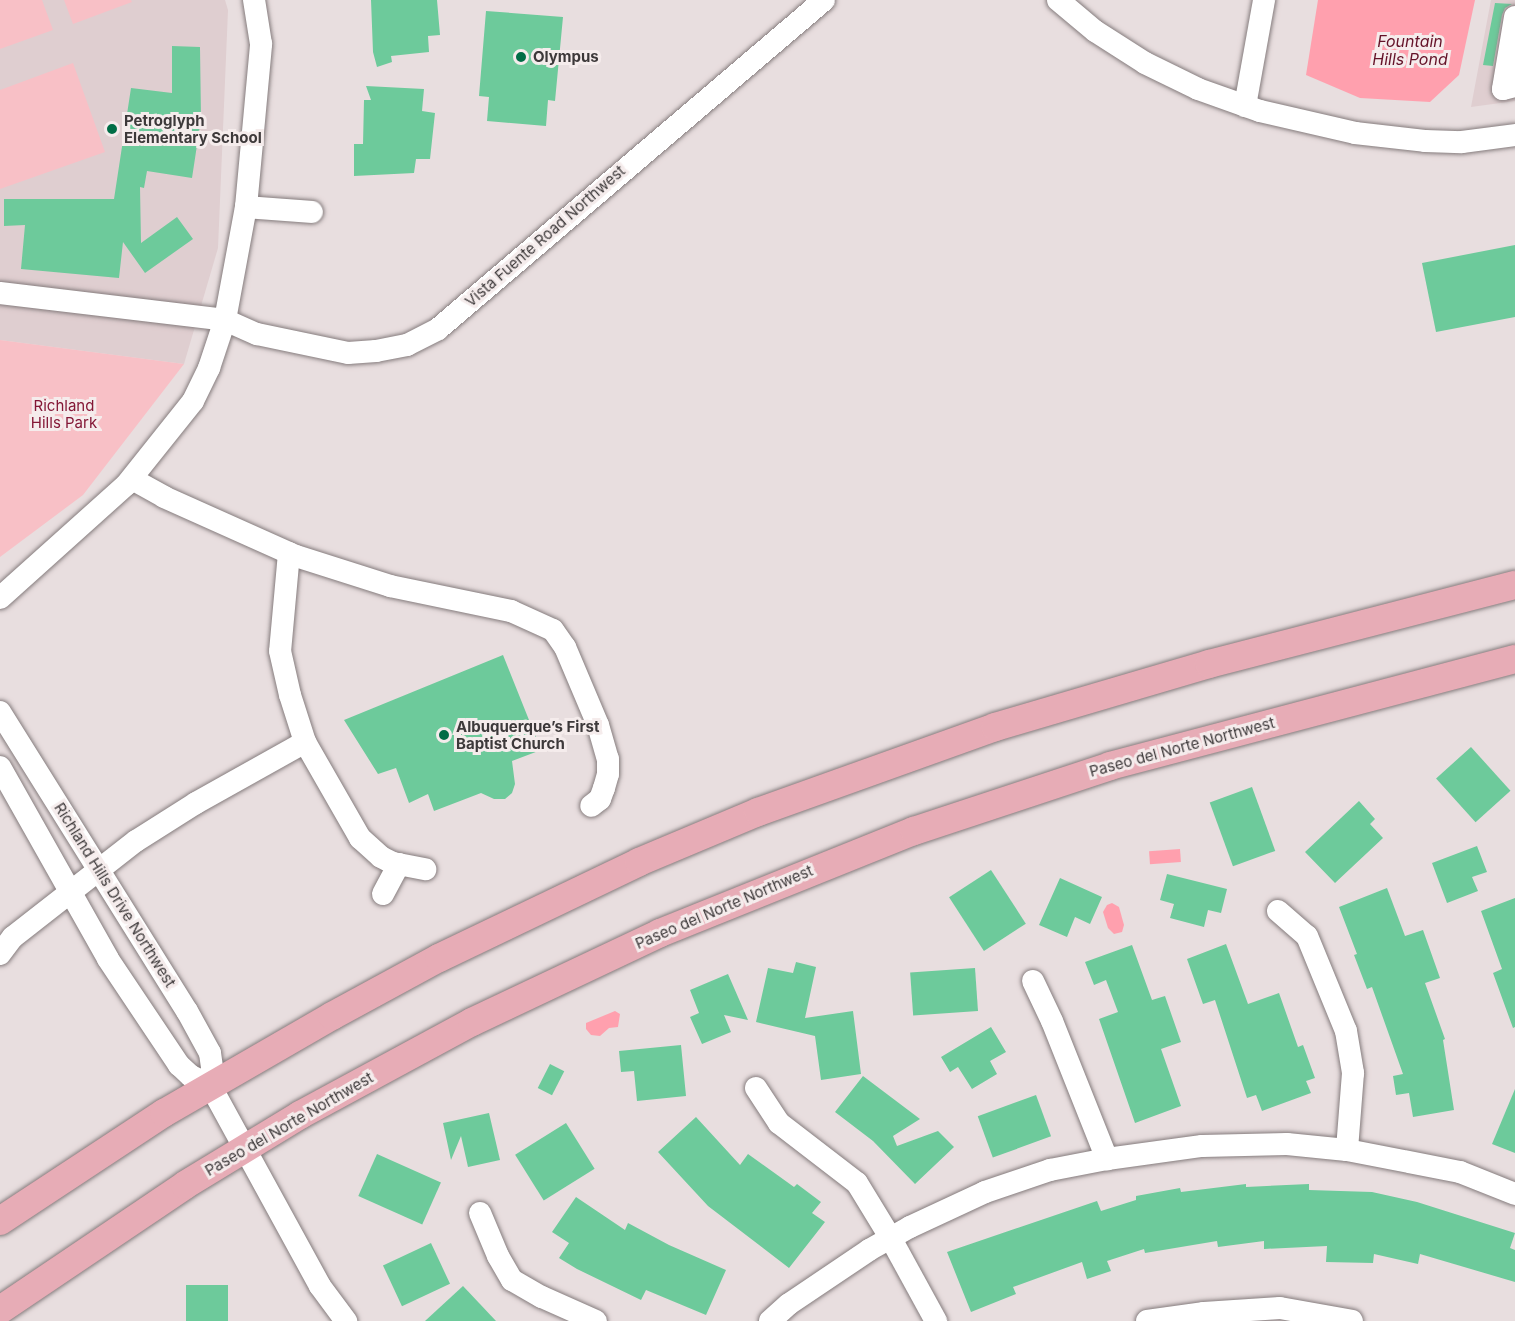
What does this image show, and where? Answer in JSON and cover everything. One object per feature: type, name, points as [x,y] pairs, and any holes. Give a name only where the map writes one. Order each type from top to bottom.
[{"type":"main road","points":[[0,1221],[210,1086],[420,968],[538,908],[758,812],[900,759],[1082,700],[1515,585]]},
{"type":"main road","name":"Paseo del Norte Northwest","points":[[0,1310],[243,1148],[418,1051],[532,992],[690,920],[849,856],[957,816],[1120,763],[1515,659]]},
{"type":"street","points":[[0,598],[132,479],[193,400],[209,368],[225,320],[246,207],[261,44],[254,0]]},
{"type":"street","name":"Vista Fuente Road Northwest","points":[[0,293],[225,320],[257,334],[348,353],[407,345],[438,329],[824,0]]},
{"type":"street","points":[[1058,0],[1095,31],[1145,63],[1198,89],[1290,120],[1390,138],[1462,142],[1515,135]]},
{"type":"street","points":[[1245,106],[1264,0]]},
{"type":"street","points":[[1515,17],[1503,88],[1515,86]]},
{"type":"street","points":[[246,207],[312,212]]},
{"type":"street","points":[[132,479],[164,497],[288,553],[390,586],[511,611],[553,630],[565,647],[594,715],[608,759],[608,774],[604,788],[600,799],[591,806]]},
{"type":"street","points":[[288,553],[280,651],[290,695],[305,741],[360,838],[381,857],[399,864],[425,869]]},
{"type":"street","name":"Richland Hills Drive Northwest","points":[[0,712],[187,1011],[210,1053],[212,1068],[210,1086],[320,1286],[346,1321]]},
{"type":"street","points":[[0,954],[13,937],[99,868],[169,820],[305,741]]},
{"type":"street","points":[[0,767],[108,960],[179,1065],[190,1076],[210,1086]]},
{"type":"street","points":[[383,894],[399,864]]},
{"type":"street","points":[[1278,910],[1307,936],[1346,1031],[1353,1072],[1347,1150]]},
{"type":"street","points":[[1033,981],[1052,1021],[1107,1159]]},
{"type":"street","points":[[756,1088],[779,1123],[857,1183],[890,1237],[936,1321]]},
{"type":"street","points":[[770,1321],[789,1304],[890,1237],[985,1192],[1050,1170],[1107,1159],[1202,1146],[1287,1144],[1347,1150],[1460,1172],[1515,1194]]},
{"type":"street","points":[[480,1213],[498,1256],[512,1280],[542,1297],[596,1321]]},
{"type":"street","points":[[1147,1321],[1204,1313],[1280,1308],[1352,1321]]},
{"type":"shaded area","name":"Petroglyph Elementary School","points":[[0,0],[225,0],[228,10],[218,248],[184,364],[0,340]]},
{"type":"shaded area","points":[[1491,0],[1515,0],[1515,101],[1471,107]]},
{"type":"green space","points":[[0,0],[42,0],[53,30],[0,49]]},
{"type":"green space","points":[[64,0],[131,0],[132,2],[73,24]]},
{"type":"green space","points":[[73,63],[105,152],[0,189],[0,90]]},
{"type":"green space","name":"Richland Hills Park","points":[[0,340],[184,364],[83,495],[0,557]]},
{"type":"water","name":"Fountain Hills Pond","points":[[1318,0],[1475,0],[1459,75],[1430,102],[1360,98],[1306,75]]},
{"type":"water","points":[[1180,849],[1181,862],[1150,864],[1149,851]]},
{"type":"water","points":[[1112,903],[1119,907],[1124,925],[1122,932],[1114,934],[1108,928],[1103,912],[1107,905]]},
{"type":"water","points":[[615,1011],[620,1014],[618,1027],[609,1028],[600,1036],[591,1035],[586,1029],[586,1023]]},
{"type":"building","points":[[371,0],[437,0],[440,35],[428,36],[429,52],[391,56],[392,62],[377,67],[373,52]]},
{"type":"building","points":[[1495,3],[1512,4],[1505,8],[1502,15],[1493,66],[1483,65]]},
{"type":"building","name":"Olympus","points":[[486,11],[563,17],[555,101],[548,100],[546,126],[487,121],[489,97],[479,96]]},
{"type":"building","points":[[172,46],[200,47],[201,119],[192,178],[147,171],[144,188],[140,187],[141,243],[177,217],[193,239],[145,273],[123,242],[119,278],[21,269],[25,225],[4,226],[4,199],[114,199],[131,88],[172,93]]},
{"type":"building","points":[[366,86],[424,89],[422,111],[435,113],[430,159],[416,159],[414,173],[354,176],[354,144],[363,144],[364,100],[371,100]]},
{"type":"building","points":[[1515,245],[1515,317],[1436,332],[1422,263]]},
{"type":"building","name":"Albuquerque’s First Baptist Church","points":[[503,655],[541,750],[512,761],[515,784],[512,793],[505,799],[494,799],[481,793],[434,811],[428,794],[409,803],[396,768],[378,774],[344,720]]},
{"type":"building","points":[[1471,747],[1510,791],[1476,822],[1436,778]]},
{"type":"building","points":[[1252,787],[1275,851],[1233,866],[1210,802]]},
{"type":"building","points":[[1359,801],[1375,819],[1370,824],[1383,838],[1335,883],[1305,852]]},
{"type":"building","points":[[1477,846],[1487,872],[1472,877],[1478,891],[1447,903],[1432,863]]},
{"type":"building","points":[[991,870],[1026,924],[984,951],[949,897]]},
{"type":"building","points":[[1167,874],[1227,889],[1221,913],[1208,910],[1204,927],[1170,918],[1174,904],[1160,900]]},
{"type":"building","points":[[1060,878],[1102,897],[1090,924],[1075,917],[1067,937],[1039,925]]},
{"type":"building","points":[[1387,888],[1405,936],[1423,930],[1440,978],[1425,983],[1445,1039],[1443,1040],[1454,1110],[1413,1117],[1409,1093],[1396,1095],[1393,1076],[1403,1074],[1372,987],[1367,989],[1354,955],[1357,954],[1339,907]]},
{"type":"building","points":[[1515,898],[1515,1027],[1513,1028],[1493,973],[1502,969],[1481,911]]},
{"type":"building","points":[[1226,944],[1248,1004],[1279,993],[1298,1047],[1303,1045],[1315,1078],[1306,1081],[1311,1093],[1262,1111],[1256,1095],[1247,1098],[1215,1000],[1203,1004],[1187,959]]},
{"type":"building","points":[[1132,945],[1152,1000],[1165,996],[1181,1042],[1161,1049],[1181,1106],[1135,1123],[1099,1019],[1118,1012],[1106,980],[1094,985],[1085,962]]},
{"type":"building","points":[[796,962],[816,967],[805,1018],[853,1011],[861,1074],[821,1080],[815,1036],[756,1022],[768,968],[793,973]]},
{"type":"building","points":[[975,968],[978,1011],[913,1015],[910,973]]},
{"type":"building","points":[[728,974],[748,1020],[724,1015],[731,1032],[702,1044],[690,1017],[699,1013],[690,990]]},
{"type":"building","points":[[991,1027],[1006,1052],[990,1061],[997,1074],[972,1089],[958,1067],[950,1072],[941,1057]]},
{"type":"building","points":[[681,1045],[686,1096],[637,1101],[634,1071],[621,1072],[619,1051]]},
{"type":"building","points":[[550,1064],[564,1071],[552,1095],[538,1088]]},
{"type":"building","points":[[863,1076],[920,1119],[893,1136],[897,1146],[938,1131],[954,1147],[915,1184],[873,1141],[835,1112]]},
{"type":"building","points":[[1515,1089],[1515,1153],[1492,1144]]},
{"type":"building","points":[[1036,1095],[1051,1136],[993,1158],[978,1116]]},
{"type":"building","points":[[489,1113],[500,1160],[468,1167],[461,1136],[451,1160],[443,1123]]},
{"type":"building","points":[[696,1117],[740,1165],[748,1154],[794,1187],[797,1184],[821,1202],[812,1213],[825,1222],[789,1268],[708,1206],[658,1152]]},
{"type":"building","points":[[566,1123],[595,1169],[544,1201],[515,1155]]},
{"type":"building","points":[[377,1154],[441,1182],[422,1224],[358,1196]]},
{"type":"building","points":[[1246,1184],[1246,1187],[1309,1184],[1309,1190],[1372,1192],[1417,1202],[1515,1233],[1510,1248],[1515,1250],[1515,1282],[1420,1254],[1418,1264],[1374,1254],[1373,1263],[1326,1262],[1327,1246],[1264,1249],[1264,1241],[1218,1247],[1217,1241],[1145,1253],[1144,1249],[1107,1261],[1111,1271],[1087,1279],[1082,1262],[1013,1287],[1016,1294],[971,1312],[947,1252],[1097,1201],[1101,1211],[1136,1200],[1136,1196],[1180,1188],[1181,1192]]},
{"type":"building","points":[[576,1197],[625,1230],[628,1223],[669,1245],[726,1270],[706,1315],[646,1290],[641,1300],[559,1258],[569,1243],[552,1232]]},
{"type":"building","points":[[431,1243],[450,1284],[402,1306],[383,1265]]},
{"type":"building","points":[[186,1285],[228,1285],[228,1321],[186,1321]]},
{"type":"building","points":[[463,1286],[496,1321],[425,1321]]},
{"type":"place","name":"Olympus","points":[[521,57]]},
{"type":"place","name":"Petroglyph Elementary School","points":[[112,129]]},
{"type":"place","name":"Albuquerque’s First Baptist Church","points":[[444,735]]}]
